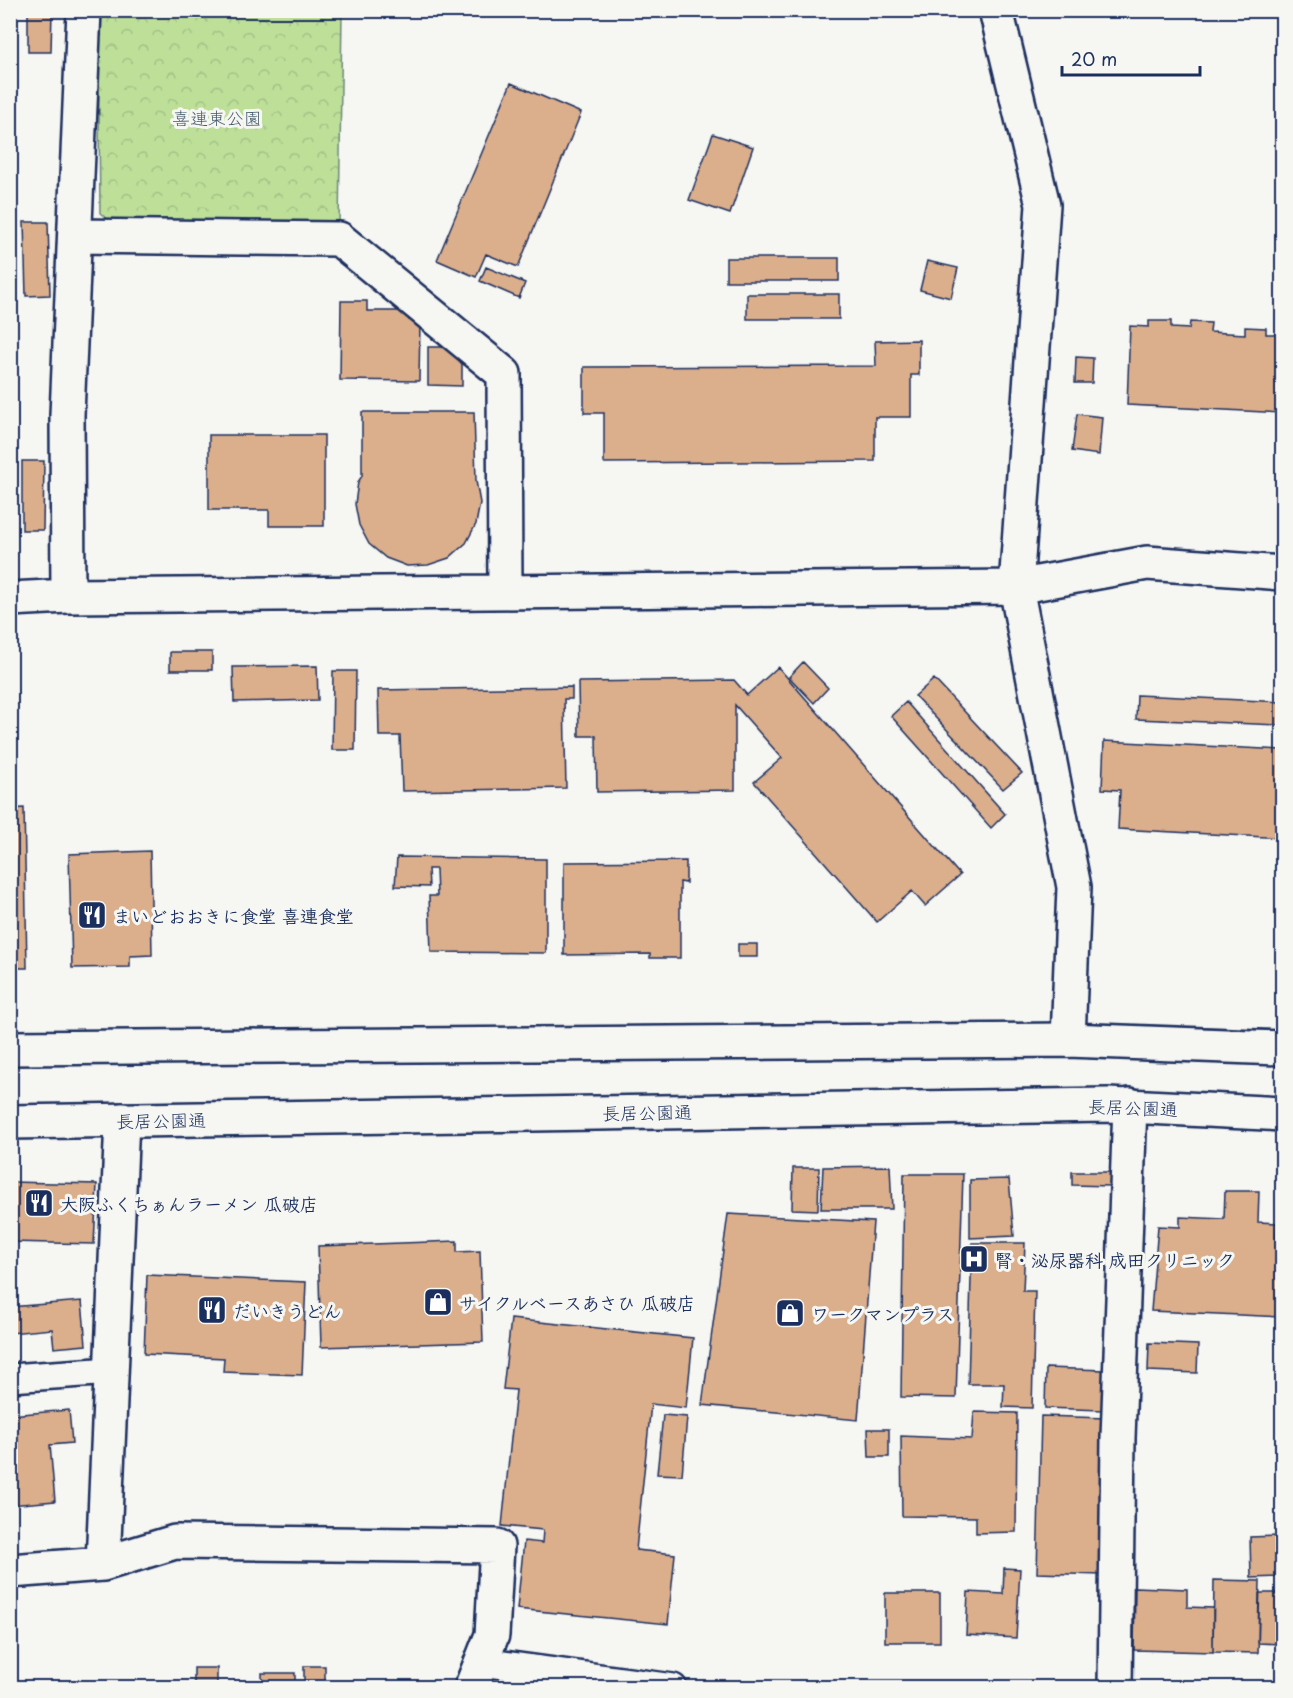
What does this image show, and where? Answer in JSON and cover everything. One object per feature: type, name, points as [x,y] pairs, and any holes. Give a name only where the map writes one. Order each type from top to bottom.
[{"type":"street","points":[[68,596],[67,415],[84,10]]},
{"type":"street","points":[[996,10],[1043,205],[1016,587],[1074,887],[1068,1040]]},
{"type":"street","points":[[75,236],[339,239],[504,374],[505,592]]},
{"type":"street","points":[[10,599],[68,596],[1016,587],[1147,562],[1282,573]]},
{"type":"street","points":[[10,1048],[1068,1040],[1282,1048]]},
{"type":"street","points":[[1115,1688],[1118,1438],[1130,1105]]},
{"type":"street","name":"長居公園通","points":[[10,1122],[1130,1105],[1282,1114]]},
{"type":"street","points":[[103,1563],[122,1120]]},
{"type":"street","points":[[10,1571],[103,1563],[175,1542],[497,1546],[492,1635],[476,1675]]},
{"type":"lane","points":[[10,1378],[112,1371]]},
{"type":"lane","points":[[476,1675],[673,1688]]},
{"type":"green space","name":"喜連東公園","points":[[98,11],[342,11],[339,226],[112,223],[100,213]]},
{"type":"building","points":[[10,10],[14,10],[14,47],[10,47]]},
{"type":"building","points":[[28,10],[52,10],[51,52],[28,52]]},
{"type":"building","points":[[511,83],[581,113],[518,267],[486,254],[476,277],[437,260]]},
{"type":"building","points":[[713,134],[753,147],[730,214],[689,200]]},
{"type":"building","points":[[24,222],[48,222],[50,295],[26,296]]},
{"type":"building","points":[[726,258],[839,258],[839,281],[726,281]]},
{"type":"building","points":[[927,261],[958,268],[951,298],[920,290]]},
{"type":"building","points":[[486,267],[525,283],[519,298],[480,281]]},
{"type":"building","points":[[747,294],[839,294],[839,319],[747,319]]},
{"type":"building","points":[[341,301],[367,301],[367,311],[409,311],[409,320],[420,320],[419,381],[340,380]]},
{"type":"building","points":[[1149,321],[1171,321],[1171,328],[1189,329],[1190,322],[1211,323],[1210,332],[1245,334],[1245,327],[1266,328],[1266,334],[1282,334],[1282,413],[1127,405],[1130,326],[1149,327]]},
{"type":"building","points":[[919,340],[919,375],[911,375],[911,417],[875,417],[875,461],[604,463],[604,413],[584,413],[584,367],[876,366],[875,341]]},
{"type":"building","points":[[428,347],[448,347],[462,364],[462,386],[428,385]]},
{"type":"building","points":[[1076,357],[1093,358],[1092,383],[1075,383]]},
{"type":"building","points":[[362,412],[474,412],[476,481],[480,503],[476,524],[466,543],[449,558],[428,565],[407,566],[386,558],[369,544],[359,525],[355,504],[358,482],[362,476]]},
{"type":"building","points":[[1077,414],[1102,417],[1099,455],[1072,451]]},
{"type":"building","points":[[209,435],[324,435],[324,526],[269,526],[269,510],[209,510]]},
{"type":"building","points":[[22,461],[44,461],[43,530],[22,530]]},
{"type":"building","points":[[170,652],[212,652],[212,670],[170,670]]},
{"type":"building","points":[[803,662],[828,688],[814,703],[789,677]]},
{"type":"building","points":[[317,666],[318,700],[234,702],[233,667]]},
{"type":"building","points":[[10,667],[13,667],[10,735]]},
{"type":"building","points":[[778,667],[960,875],[925,906],[912,891],[877,922],[754,782],[782,758],[735,705],[735,790],[597,792],[596,736],[579,736],[578,682],[734,680],[747,695]]},
{"type":"building","points":[[333,671],[356,671],[355,750],[332,750]]},
{"type":"building","points":[[934,679],[1022,773],[1003,789],[915,696]]},
{"type":"building","points":[[572,687],[572,699],[564,699],[566,788],[402,791],[400,736],[379,736],[378,690]]},
{"type":"building","points":[[1137,695],[1282,702],[1282,725],[1136,719]]},
{"type":"building","points":[[906,702],[1005,814],[991,828],[891,716]]},
{"type":"building","points":[[1104,741],[1282,750],[1282,838],[1118,829],[1120,790],[1102,789]]},
{"type":"building","points":[[24,808],[27,968],[10,968],[10,809]]},
{"type":"building","points":[[150,851],[152,955],[130,956],[130,967],[72,968],[69,854]]},
{"type":"building","points":[[397,857],[546,859],[546,953],[431,952],[429,896],[437,896],[436,869],[428,869],[429,887],[395,886]]},
{"type":"building","points":[[686,861],[686,883],[680,882],[680,958],[650,958],[650,954],[564,955],[564,862]]},
{"type":"building","points":[[738,944],[757,944],[757,957],[738,957]]},
{"type":"building","points":[[890,1166],[892,1209],[821,1209],[823,1167]]},
{"type":"building","points":[[793,1168],[819,1168],[818,1210],[792,1209]]},
{"type":"building","points":[[1072,1172],[1111,1172],[1111,1186],[1072,1185]]},
{"type":"building","points":[[904,1174],[963,1174],[956,1398],[901,1397]]},
{"type":"building","points":[[1009,1179],[1014,1236],[970,1238],[970,1180]]},
{"type":"building","points":[[10,1182],[97,1184],[94,1244],[10,1242]]},
{"type":"building","points":[[1225,1191],[1259,1191],[1258,1222],[1277,1223],[1276,1239],[1282,1239],[1282,1317],[1151,1311],[1158,1226],[1180,1227],[1180,1217],[1224,1219]]},
{"type":"building","name":"ワークマンプラス","points":[[728,1214],[873,1222],[858,1420],[702,1405]]},
{"type":"building","points":[[457,1241],[457,1252],[480,1251],[483,1342],[321,1347],[318,1246]]},
{"type":"building","points":[[972,1243],[1025,1243],[1023,1291],[1035,1291],[1032,1408],[1003,1407],[1004,1384],[968,1384]]},
{"type":"building","points":[[147,1275],[306,1282],[302,1375],[223,1372],[224,1358],[144,1354]]},
{"type":"building","points":[[82,1301],[86,1345],[54,1348],[52,1329],[10,1333],[10,1307]]},
{"type":"building","points":[[511,1319],[693,1338],[686,1408],[651,1404],[636,1550],[675,1554],[668,1624],[517,1609],[524,1541],[542,1543],[543,1530],[502,1526],[516,1390],[503,1389]]},
{"type":"building","points":[[1149,1343],[1198,1345],[1197,1373],[1148,1371]]},
{"type":"building","points":[[1046,1368],[1104,1370],[1103,1410],[1045,1408]]},
{"type":"building","points":[[69,1410],[72,1443],[50,1445],[55,1501],[10,1505],[10,1415]]},
{"type":"building","points":[[974,1412],[1017,1413],[1016,1532],[976,1533],[976,1517],[902,1516],[901,1436],[972,1439]]},
{"type":"building","points":[[663,1415],[687,1417],[682,1475],[657,1474]]},
{"type":"building","points":[[1041,1416],[1106,1418],[1102,1575],[1037,1573]]},
{"type":"building","points":[[868,1429],[889,1429],[889,1457],[869,1457]]},
{"type":"building","points":[[1282,1536],[1282,1577],[1251,1578],[1250,1537]]},
{"type":"building","points":[[1004,1568],[1020,1569],[1016,1638],[966,1635],[968,1592],[1003,1594]]},
{"type":"building","points":[[1214,1580],[1260,1581],[1258,1653],[1213,1652]]},
{"type":"building","points":[[1135,1587],[1187,1589],[1187,1607],[1213,1608],[1213,1652],[1134,1650]]},
{"type":"building","points":[[885,1593],[940,1593],[940,1642],[885,1642]]},
{"type":"building","points":[[1259,1593],[1282,1593],[1282,1644],[1258,1643]]},
{"type":"building","points":[[304,1666],[325,1666],[325,1688],[304,1688]]},
{"type":"building","points":[[194,1668],[217,1668],[217,1688],[194,1688]]},
{"type":"building","points":[[262,1673],[295,1673],[295,1688],[262,1688]]},
{"type":"place","name":"まいどおおきに食堂 喜連食堂","points":[[92,915]]},
{"type":"place","name":"大阪ふくちぁんラーメン 瓜破店","points":[[39,1203]]},
{"type":"place","name":"腎・泌尿器科 成田クリニック","points":[[974,1259]]},
{"type":"place","name":"サイクルベースあさひ 瓜破店","points":[[438,1302]]},
{"type":"place","name":"だいきうどん","points":[[212,1310]]},
{"type":"place","name":"ワークマンプラス","points":[[790,1313]]}]
